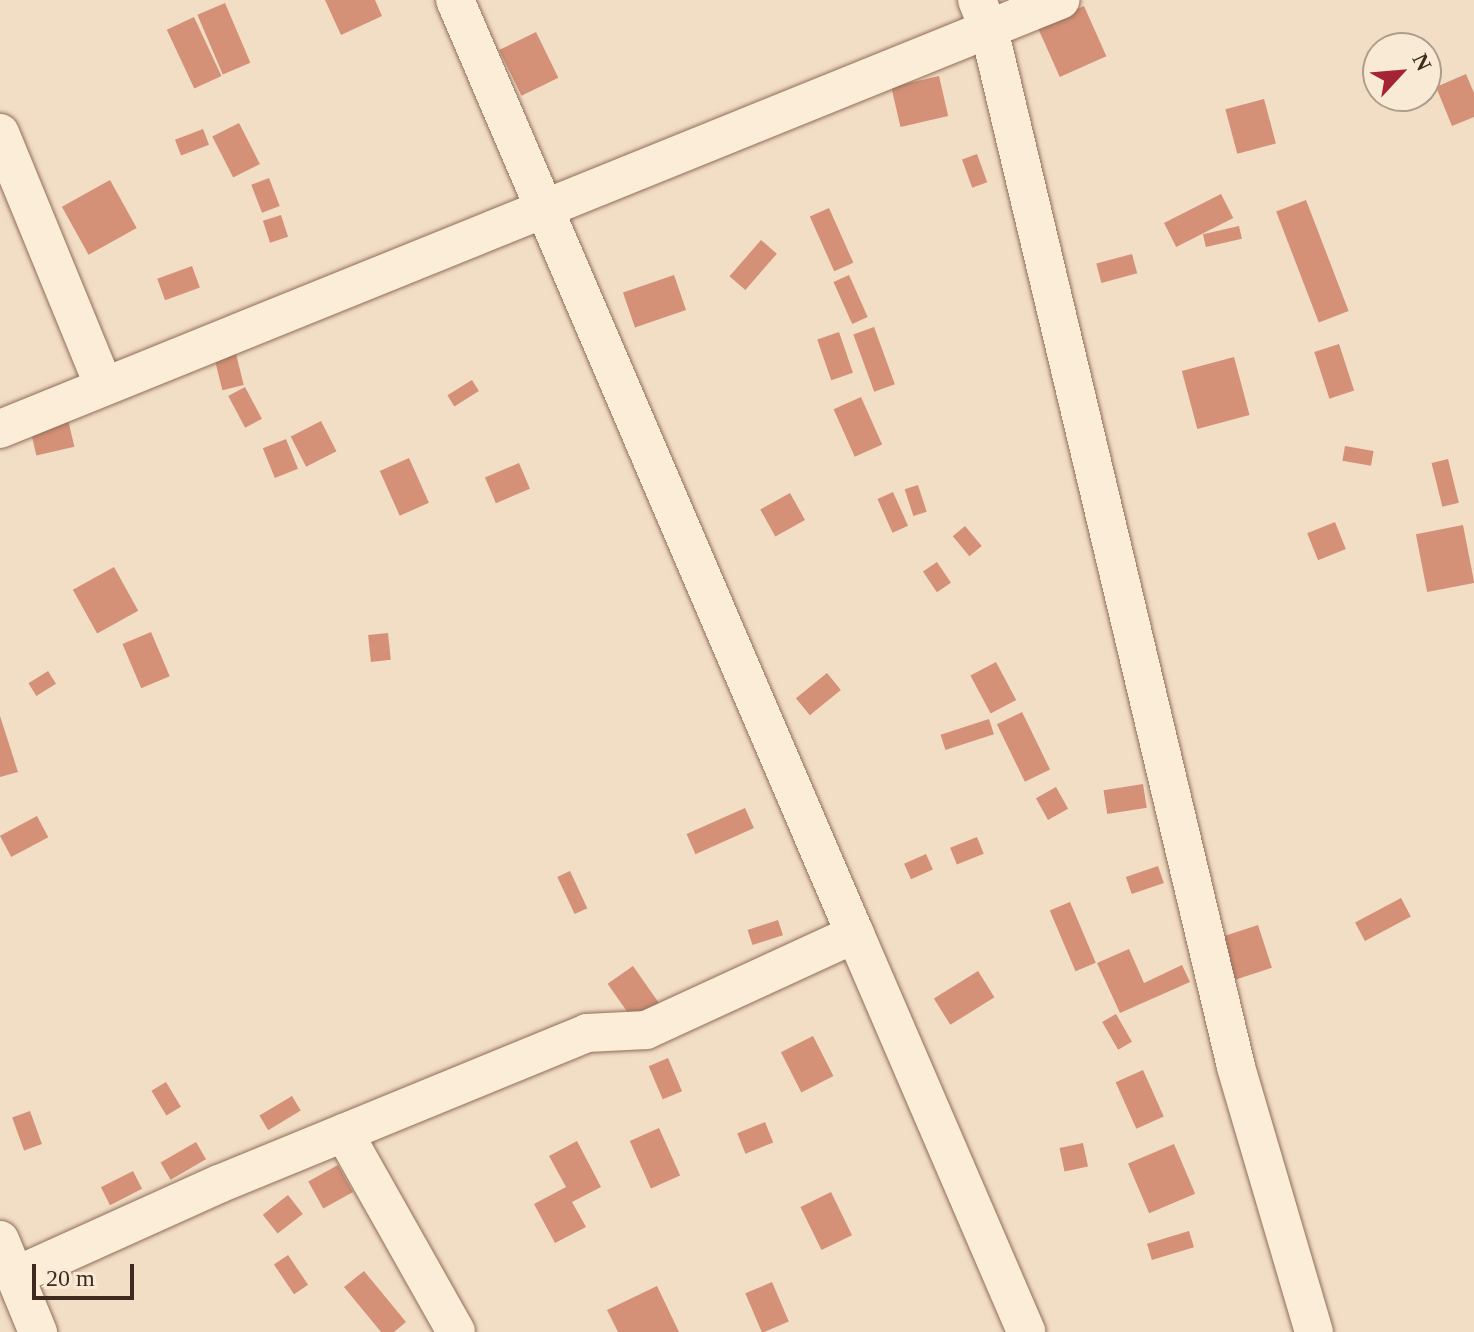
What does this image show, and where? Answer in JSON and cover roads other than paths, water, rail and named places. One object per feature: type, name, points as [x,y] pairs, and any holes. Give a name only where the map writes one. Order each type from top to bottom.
[{"type":"street","points":[[455,0],[1026,1332]]},
{"type":"street","points":[[0,429],[544,209],[983,14],[1060,0]]},
{"type":"street","points":[[983,14],[1236,1067],[1314,1332]]},
{"type":"street","points":[[0,133],[104,387]]},
{"type":"street","points":[[15,1276],[344,1133],[587,1033],[646,1030],[855,934]]},
{"type":"street","points":[[344,1133],[456,1332]]},
{"type":"street","points":[[0,1240],[38,1332]]}]
